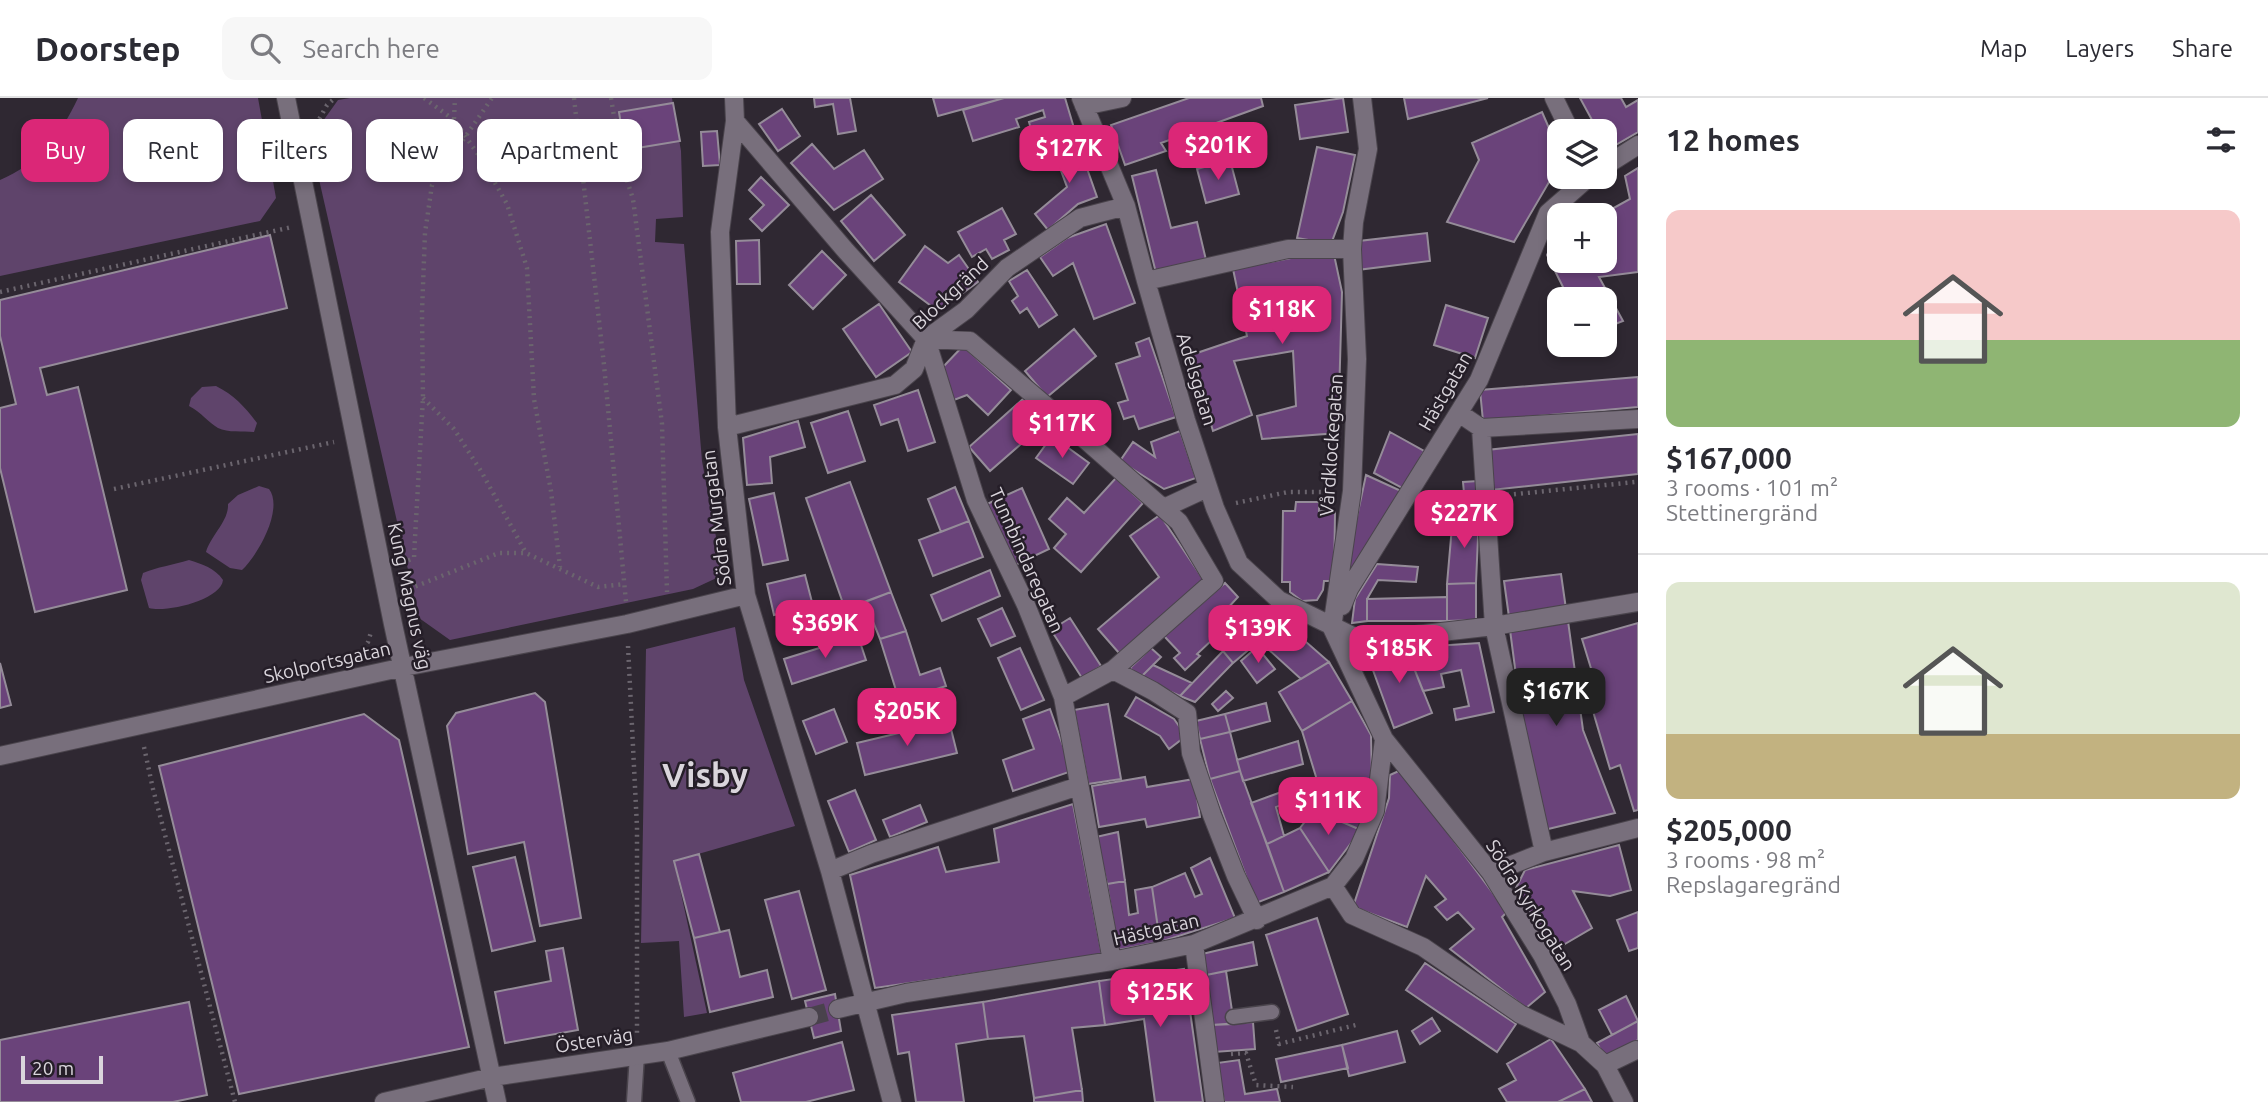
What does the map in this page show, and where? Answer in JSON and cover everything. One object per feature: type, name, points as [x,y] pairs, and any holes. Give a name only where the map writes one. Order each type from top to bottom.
[{"type":"street","name":"Kung Magnus väg","points":[[286,98],[393,624],[498,1102]]},
{"type":"street","name":"Södra Murgatan","points":[[734,98],[735,121],[720,232],[727,427],[746,595],[830,871],[892,1102]]},
{"type":"street","points":[[1083,102],[1122,98]]},
{"type":"street","name":"Vårdklockegatan","points":[[1332,628],[1352,491],[1357,359],[1352,250],[1354,222],[1368,149],[1362,98]]},
{"type":"street","points":[[1554,98],[1564,119]]},
{"type":"street","name":"Adelsgatan","points":[[1083,102],[1126,206],[1207,488],[1239,563],[1279,600],[1363,641],[1494,626],[1638,602]]},
{"type":"street","name":"Tunnbindaregatan","points":[[735,121],[846,251],[926,339],[976,500],[1026,605],[1063,697],[1112,961]]},
{"type":"street","points":[[1617,158],[1638,145]]},
{"type":"street","name":"Hästgatan","points":[[1332,628],[1349,589],[1479,380],[1548,213],[1575,189]]},
{"type":"street","name":"Blockgränd","points":[[727,427],[895,385],[914,369],[926,339],[966,310],[1007,268],[1080,218],[1126,206]]},
{"type":"street","points":[[1146,281],[1288,249],[1352,250]]},
{"type":"street","points":[[926,339],[970,341],[1179,522],[1214,581],[1113,670],[1063,697]]},
{"type":"street","points":[[1459,413],[1481,428],[1638,419]]},
{"type":"street","points":[[1481,428],[1494,626],[1544,852]]},
{"type":"street","points":[[1164,508],[1207,488]]},
{"type":"street","name":"Skolportsgatan","points":[[0,756],[404,667],[627,624],[746,595]]},
{"type":"street","name":"Södra Kyrkogatan","points":[[1332,628],[1384,739],[1490,873],[1542,955],[1567,1004],[1581,1044],[1605,1065],[1624,1102]]},
{"type":"street","points":[[1113,670],[1187,713],[1191,753],[1217,827],[1256,919]]},
{"type":"street","points":[[1384,739],[1376,811],[1354,859],[1334,886],[1352,915],[1423,947],[1520,1014],[1581,1044]]},
{"type":"street","points":[[830,871],[871,854],[1079,786]]},
{"type":"street","points":[[1490,873],[1544,852],[1638,828]]},
{"type":"street","name":"Hästgatan","points":[[864,1001],[1112,961],[1194,944],[1334,886]]},
{"type":"street","points":[[1194,944],[1208,1021],[1215,1102]]},
{"type":"street","points":[[838,1009],[864,1001]]},
{"type":"street","name":"Österväg","points":[[384,1102],[492,1077],[668,1051],[809,1017]]},
{"type":"street","points":[[1605,1065],[1636,1050]]},
{"type":"lane","points":[[1233,1017],[1272,1012]]},
{"type":"lane","points":[[668,1051],[688,1102]]},
{"type":"lane","points":[[634,1102],[637,1055]]},
{"type":"path","points":[[424,98],[453,119]]},
{"type":"path","points":[[454,119],[455,98]]},
{"type":"path","points":[[410,599],[402,563],[414,558],[424,398],[422,312],[425,233],[432,185],[492,98]]},
{"type":"path","points":[[574,98],[625,584],[637,827],[637,1055]]},
{"type":"path","points":[[611,98],[622,165],[633,199],[662,424],[667,614]]},
{"type":"path","points":[[463,130],[507,204],[527,268],[534,399],[551,491],[560,568]]},
{"type":"path","points":[[0,292],[313,222]]},
{"type":"path","points":[[424,398],[454,429],[481,471],[526,553]]},
{"type":"path","points":[[114,489],[356,437]]},
{"type":"path","points":[[1486,497],[1635,482]]},
{"type":"path","points":[[1215,508],[1288,492],[1352,491]]},
{"type":"path","points":[[408,589],[499,553],[526,553],[598,587],[625,584]]},
{"type":"path","points":[[353,657],[359,654],[368,642],[372,630],[393,624]]},
{"type":"path","points":[[148,765],[235,1102]]},
{"type":"path","points":[[1272,1012],[1279,1044],[1356,1025]]},
{"type":"path","points":[[1209,1056],[1246,1053],[1256,1085],[1293,1087]]},
{"type":"shaded area","points":[[78,98],[258,98],[262,119],[237,119],[237,182],[273,182],[276,198],[260,221],[0,276],[0,180],[21,168],[21,182],[109,182],[109,119],[67,119]]},
{"type":"shaded area","points":[[672,98],[681,151],[683,217],[656,219],[655,242],[684,244],[702,461],[723,575],[693,589],[450,640],[419,618],[320,182],[352,182],[352,119],[324,119],[338,100]]},
{"type":"shaded area","points":[[216,386],[234,397],[248,412],[257,423],[254,432],[222,430],[189,406],[191,398],[202,387]]},
{"type":"shaded area","points":[[259,486],[269,489],[273,498],[267,531],[255,554],[242,570],[230,568],[206,552],[226,516],[228,504],[238,495]]},
{"type":"shaded area","points":[[189,560],[216,572],[223,580],[220,587],[203,599],[179,607],[149,608],[141,580],[143,573]]},
{"type":"shaded area","points":[[735,627],[744,680],[795,826],[674,861],[707,1013],[684,1017],[679,941],[641,943],[646,649]]},
{"type":"building","points":[[814,98],[850,98],[856,131],[838,134],[833,104],[815,107]]},
{"type":"building","points":[[933,98],[1004,98],[938,116]]},
{"type":"building","points":[[1004,98],[1065,98],[1074,128],[1034,140],[1029,122],[1045,117],[1043,110],[1016,119],[1019,127],[973,141],[963,110]]},
{"type":"building","points":[[1189,98],[1261,98],[1263,106],[1161,143],[1166,151],[1125,165],[1111,125]]},
{"type":"building","points":[[1343,98],[1348,132],[1300,139],[1295,105]]},
{"type":"building","points":[[1404,98],[1488,98],[1408,119]]},
{"type":"building","points":[[1580,98],[1621,98],[1626,107],[1638,100],[1638,132],[1617,144],[1617,119],[1591,119]]},
{"type":"building","points":[[673,103],[680,141],[642,147],[642,119],[620,119],[619,112]]},
{"type":"building","points":[[782,109],[800,136],[778,151],[759,124]]},
{"type":"building","points":[[1542,112],[1547,123],[1547,186],[1514,242],[1447,222],[1479,160],[1472,143]]},
{"type":"building","points":[[717,131],[720,165],[703,166],[701,132]]},
{"type":"building","points":[[1077,140],[1097,197],[1078,204],[1048,230],[1035,214],[1067,187],[1053,149]]},
{"type":"building","points":[[812,144],[834,169],[864,150],[883,179],[834,210],[791,163]]},
{"type":"building","points":[[1317,147],[1355,155],[1343,212],[1331,244],[1297,238]]},
{"type":"building","points":[[1230,160],[1239,194],[1206,203],[1197,169]]},
{"type":"building","points":[[1638,168],[1638,272],[1599,277],[1604,287],[1563,287],[1556,273],[1617,273],[1617,206],[1630,199],[1625,176]]},
{"type":"building","points":[[1156,170],[1171,228],[1197,222],[1206,260],[1156,273],[1132,176]]},
{"type":"building","points":[[761,177],[789,205],[762,231],[750,219],[764,205],[749,190]]},
{"type":"building","points":[[871,195],[905,235],[874,261],[841,221]]},
{"type":"building","points":[[1002,208],[1016,234],[1004,240],[1009,250],[992,259],[986,249],[972,257],[958,232]]},
{"type":"building","points":[[1106,224],[1135,303],[1094,319],[1073,263],[1053,276],[1040,257],[1067,238]]},
{"type":"building","points":[[1427,233],[1430,261],[1357,270],[1359,241]]},
{"type":"building","points":[[270,235],[287,308],[40,368],[47,395],[78,387],[127,590],[35,612],[0,468],[0,408],[16,404],[0,336],[0,300]]},
{"type":"building","points":[[759,240],[760,284],[737,284],[736,241]]},
{"type":"building","points":[[925,246],[948,263],[959,255],[978,282],[938,311],[899,282]]},
{"type":"building","points":[[1333,250],[1342,292],[1338,433],[1262,439],[1257,416],[1296,406],[1293,351],[1234,361],[1252,415],[1213,431],[1191,355],[1247,336],[1233,269]]},
{"type":"building","points":[[822,251],[846,275],[813,309],[789,285]]},
{"type":"building","points":[[1027,270],[1057,315],[1039,327],[1027,308],[1020,313],[1012,301],[1018,296],[1009,281]]},
{"type":"building","points":[[879,304],[912,352],[876,377],[843,329]]},
{"type":"building","points":[[1446,305],[1488,318],[1475,358],[1434,345]]},
{"type":"building","points":[[1617,310],[1623,321],[1617,323]]},
{"type":"building","points":[[1074,329],[1096,356],[1047,397],[1025,371]]},
{"type":"building","points":[[1149,338],[1176,417],[1139,429],[1134,416],[1124,419],[1118,403],[1128,400],[1116,364],[1140,356],[1136,343]]},
{"type":"building","points":[[963,346],[1011,390],[988,415],[967,395],[954,400],[942,368]]},
{"type":"building","points":[[1638,377],[1638,407],[1483,421],[1480,390]]},
{"type":"building","points":[[918,390],[935,442],[908,451],[898,419],[881,425],[874,405]]},
{"type":"building","points":[[1023,399],[1044,424],[990,471],[969,447]]},
{"type":"building","points":[[848,411],[865,461],[828,473],[811,423]]},
{"type":"building","points":[[798,421],[805,447],[770,457],[772,483],[747,485],[743,438]]},
{"type":"building","points":[[1180,431],[1196,478],[1164,489],[1120,461],[1133,442],[1155,457],[1151,442]]},
{"type":"building","points":[[1390,432],[1424,451],[1404,489],[1374,473]]},
{"type":"building","points":[[1638,434],[1638,474],[1491,490],[1487,450]]},
{"type":"building","points":[[1052,436],[1089,463],[1073,484],[1036,458]]},
{"type":"building","points":[[1366,475],[1401,491],[1350,578],[1344,577]]},
{"type":"building","points":[[1116,478],[1143,503],[1081,572],[1054,548],[1066,534],[1049,519],[1067,498],[1084,513]]},
{"type":"building","points":[[1478,481],[1479,514],[1466,515],[1463,482]]},
{"type":"building","points":[[850,482],[891,592],[845,609],[806,498]]},
{"type":"building","points":[[955,487],[969,521],[941,532],[928,499]]},
{"type":"building","points":[[1022,488],[1049,549],[1015,565],[987,504]]},
{"type":"building","points":[[774,493],[788,560],[763,565],[749,499]]},
{"type":"building","points":[[1296,502],[1319,502],[1319,511],[1335,512],[1334,581],[1324,581],[1323,590],[1317,600],[1302,601],[1290,592],[1290,582],[1282,582],[1283,511],[1295,511]]},
{"type":"building","points":[[1479,514],[1476,583],[1447,584],[1453,515]]},
{"type":"building","points":[[1160,515],[1205,582],[1119,653],[1098,629],[1159,577],[1130,536]]},
{"type":"building","points":[[969,521],[983,557],[933,576],[919,540]]},
{"type":"building","points":[[1377,564],[1418,567],[1416,582],[1378,580],[1367,599],[1367,621],[1352,623],[1355,599]]},
{"type":"building","points":[[990,570],[1000,596],[942,621],[931,595]]},
{"type":"building","points":[[1561,574],[1566,609],[1509,617],[1504,581]]},
{"type":"building","points":[[805,575],[813,606],[774,615],[767,584]]},
{"type":"building","points":[[1225,583],[1238,597],[1226,610],[1260,640],[1233,663],[1213,639],[1185,670],[1174,658],[1180,653],[1164,636]]},
{"type":"building","points":[[1476,583],[1476,620],[1447,621],[1447,584]]},
{"type":"building","points":[[891,592],[906,631],[880,639],[865,602]]},
{"type":"building","points":[[1447,597],[1447,621],[1367,621],[1367,599]]},
{"type":"building","points":[[1002,608],[1015,636],[991,646],[978,619]]},
{"type":"building","points":[[1273,613],[1329,662],[1301,679],[1267,648],[1275,639],[1261,626]]},
{"type":"building","points":[[1070,618],[1101,666],[1082,678],[1051,630]]},
{"type":"building","points":[[1568,621],[1583,730],[1615,813],[1544,830],[1524,736],[1510,630]]},
{"type":"building","points":[[1638,623],[1638,810],[1634,811],[1620,765],[1610,769],[1587,691],[1597,688],[1582,639]]},
{"type":"building","points":[[906,631],[920,675],[940,668],[946,686],[927,692],[937,723],[909,732],[880,639]]},
{"type":"building","points":[[858,636],[866,660],[792,684],[784,659]]},
{"type":"building","points":[[1479,643],[1494,712],[1456,720],[1454,709],[1469,706],[1461,670],[1441,674],[1444,687],[1423,691],[1406,648]]},
{"type":"building","points":[[1257,647],[1275,669],[1257,683],[1241,661]]},
{"type":"building","points":[[1020,648],[1044,700],[1021,710],[998,658]]},
{"type":"building","points":[[1151,648],[1161,657],[1140,678],[1130,668]]},
{"type":"building","points":[[1406,648],[1432,713],[1394,728],[1366,651]]},
{"type":"building","points":[[1223,651],[1233,663],[1195,702],[1180,696]]},
{"type":"building","points":[[1329,662],[1352,701],[1302,731],[1279,692]]},
{"type":"building","points":[[0,663],[11,705],[0,708]]},
{"type":"building","points":[[1153,665],[1192,683],[1180,696],[1140,678]]},
{"type":"building","points":[[1226,691],[1233,698],[1218,711],[1212,704]]},
{"type":"building","points":[[535,693],[545,702],[581,918],[540,926],[524,842],[468,854],[447,726],[456,713]]},
{"type":"building","points":[[1136,697],[1174,719],[1186,736],[1169,749],[1160,736],[1125,716]]},
{"type":"building","points":[[1352,701],[1371,735],[1372,779],[1317,780],[1302,731]]},
{"type":"building","points":[[1266,703],[1270,721],[1230,732],[1225,714]]},
{"type":"building","points":[[1108,704],[1121,779],[1088,784],[1074,710]]},
{"type":"building","points":[[834,709],[847,742],[816,754],[803,721]]},
{"type":"building","points":[[1050,709],[1072,771],[1013,791],[1003,760],[1034,749],[1023,719]]},
{"type":"building","points":[[364,714],[399,740],[469,1047],[239,1094],[159,766]]},
{"type":"building","points":[[1225,714],[1230,732],[1200,739],[1196,721]]},
{"type":"building","points":[[949,721],[957,753],[865,775],[857,743]]},
{"type":"building","points":[[1230,732],[1240,771],[1210,779],[1200,739]]},
{"type":"building","points":[[1298,741],[1303,764],[1243,781],[1237,760]]},
{"type":"building","points":[[1401,770],[1507,912],[1502,917],[1545,992],[1526,1008],[1450,949],[1474,929],[1458,912],[1447,920],[1435,907],[1446,899],[1426,876],[1407,927],[1353,907],[1389,798],[1390,775]]},
{"type":"building","points":[[1240,771],[1284,892],[1256,903],[1210,779]]},
{"type":"building","points":[[1145,777],[1147,787],[1194,779],[1200,817],[1147,827],[1145,819],[1099,827],[1092,786]]},
{"type":"building","points":[[1372,779],[1361,830],[1314,810],[1317,780]]},
{"type":"building","points":[[1295,787],[1299,798],[1276,807],[1284,836],[1267,844],[1251,803]]},
{"type":"building","points":[[855,790],[876,840],[849,852],[828,801]]},
{"type":"building","points":[[1073,804],[1102,955],[875,988],[850,875],[938,847],[946,872],[999,862],[994,829]]},
{"type":"building","points":[[920,805],[927,822],[890,837],[883,820]]},
{"type":"building","points":[[1314,810],[1361,830],[1329,872],[1300,828]]},
{"type":"building","points":[[1300,828],[1329,872],[1284,892],[1267,844]]},
{"type":"building","points":[[1118,832],[1125,881],[1107,884],[1096,837]]},
{"type":"building","points":[[1619,845],[1631,890],[1610,896],[1573,891],[1592,928],[1553,951],[1516,888],[1525,870]]},
{"type":"building","points":[[699,854],[720,932],[694,938],[674,861]]},
{"type":"building","points":[[515,857],[535,941],[492,951],[473,867]]},
{"type":"building","points":[[1210,858],[1235,918],[1160,942],[1152,887],[1185,873],[1195,897],[1202,894],[1191,868]]},
{"type":"building","points":[[1125,881],[1129,915],[1138,913],[1135,890],[1152,887],[1160,942],[1118,950],[1107,884]]},
{"type":"building","points":[[799,891],[826,990],[792,999],[765,900]]},
{"type":"building","points":[[1638,912],[1638,948],[1629,951],[1617,920]]},
{"type":"building","points":[[1317,918],[1348,1014],[1297,1031],[1266,935]]},
{"type":"building","points":[[729,930],[740,977],[767,970],[773,997],[710,1012],[694,938]]},
{"type":"building","points":[[1253,942],[1257,965],[1206,975],[1202,954]]},
{"type":"building","points":[[563,948],[578,1030],[505,1043],[495,992],[551,981],[546,951]]},
{"type":"building","points":[[1425,963],[1516,1024],[1497,1052],[1406,990]]},
{"type":"building","points":[[1184,969],[1203,1102],[1155,1102],[1144,1019],[1105,1025],[1099,981]]},
{"type":"building","points":[[1226,971],[1234,1024],[1212,1025],[1206,975]]},
{"type":"building","points":[[1099,981],[1105,1025],[1072,1028],[1082,1090],[1034,1098],[1024,1036],[988,1039],[983,1002]]},
{"type":"building","points":[[835,994],[841,1031],[814,1038],[805,1001]]},
{"type":"building","points":[[1626,996],[1638,1021],[1612,1035],[1599,1010]]},
{"type":"building","points":[[189,1002],[207,1095],[173,1102],[0,1102],[0,1040]]},
{"type":"building","points":[[983,1002],[988,1039],[956,1044],[964,1102],[916,1102],[909,1052],[898,1054],[892,1015]]},
{"type":"building","points":[[1432,1018],[1440,1031],[1420,1044],[1412,1031]]},
{"type":"building","points":[[1638,1021],[1638,1040],[1605,1058],[1597,1043]]},
{"type":"building","points":[[1253,1022],[1255,1049],[1214,1052],[1212,1025]]},
{"type":"building","points":[[1397,1031],[1405,1062],[1349,1076],[1342,1045]]},
{"type":"building","points":[[1551,1039],[1585,1089],[1558,1102],[1507,1102],[1499,1089],[1516,1080],[1507,1064]]},
{"type":"building","points":[[842,1042],[854,1090],[806,1102],[741,1102],[733,1073]]},
{"type":"building","points":[[1342,1045],[1348,1068],[1281,1082],[1276,1059]]},
{"type":"building","points":[[1239,1060],[1245,1094],[1277,1089],[1280,1102],[1224,1102],[1217,1063]]},
{"type":"building","points":[[1585,1089],[1592,1102],[1558,1102]]},
{"type":"building","points":[[1082,1090],[1083,1102],[1034,1102],[1034,1098]]},
{"type":"tunnel","points":[[809,1017],[838,1009]]},
{"type":"district","name":"Visby","points":[[705,774]]}]
